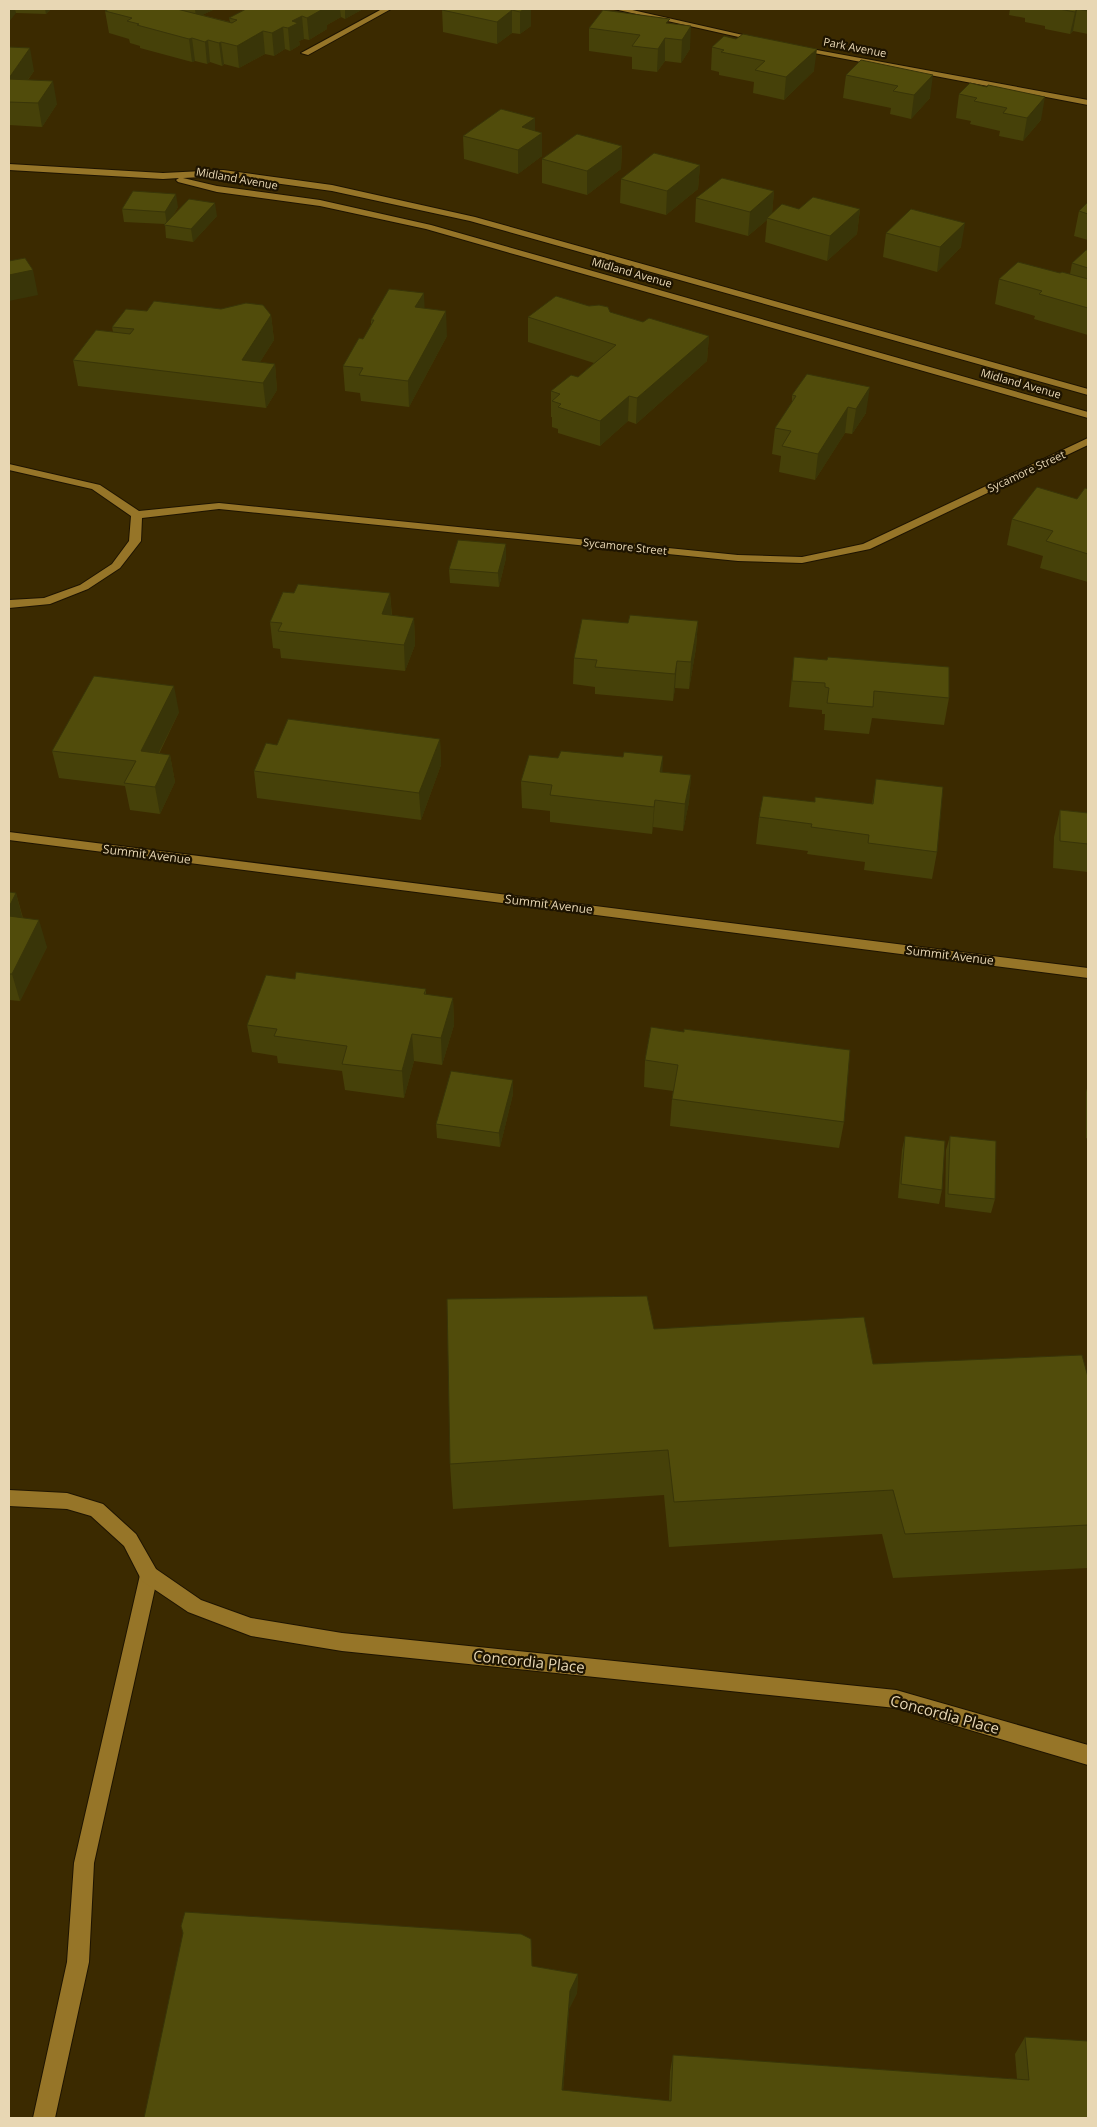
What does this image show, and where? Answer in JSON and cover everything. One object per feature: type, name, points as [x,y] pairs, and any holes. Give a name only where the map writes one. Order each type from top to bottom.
[{"type":"street","points":[[304,53],[387,9]]},
{"type":"street","points":[[618,9],[677,18],[766,41]]},
{"type":"street","name":"Park Avenue","points":[[785,45],[1088,103]]},
{"type":"street","name":"Midland Avenue","points":[[9,167],[163,176],[223,173],[332,188],[472,219],[1088,392]]},
{"type":"street","name":"Midland Avenue","points":[[163,176],[217,189],[320,203],[428,227],[1088,415]]},
{"type":"street","name":"Sycamore Street","points":[[138,515],[219,506],[738,558],[802,560],[866,547],[1088,441]]},
{"type":"street","points":[[9,467],[96,487],[138,515],[135,541],[116,566],[84,587],[46,601],[9,604]]},
{"type":"street","name":"Summit Avenue","points":[[9,836],[1088,973]]},
{"type":"street","name":"Concordia Place","points":[[9,1498],[66,1501],[97,1510],[130,1540],[149,1575],[195,1606],[251,1627],[342,1642],[896,1699],[1088,1755]]},
{"type":"street","points":[[44,2118],[78,1962],[84,1863],[149,1575]]},
{"type":"building","points":[[109,9],[177,9],[232,23],[237,20],[229,18],[246,9],[323,9],[307,18],[302,16],[292,21],[298,23],[288,28],[283,27],[272,33],[263,31],[237,46],[208,40],[205,42],[192,38],[189,39],[137,25],[139,24],[127,21],[132,18],[105,11]]},
{"type":"building","points":[[524,9],[520,12],[512,10],[497,22],[442,10]]},
{"type":"building","points":[[1059,9],[1077,9],[1075,12]]},
{"type":"building","points":[[603,10],[670,19],[666,23],[691,26],[682,40],[665,38],[658,49],[632,46],[640,35],[589,28]]},
{"type":"building","points":[[743,34],[817,49],[786,77],[755,70],[765,61],[721,52],[724,50],[712,47],[724,36],[736,39]]},
{"type":"building","points":[[9,47],[30,48],[9,78]]},
{"type":"building","points":[[861,60],[933,75],[914,95],[893,91],[898,86],[846,75]]},
{"type":"building","points":[[9,79],[53,81],[38,103],[9,102]]},
{"type":"building","points":[[970,83],[1045,97],[1027,118],[1003,113],[1007,108],[974,101],[977,98],[959,94]]},
{"type":"building","points":[[501,109],[535,118],[522,127],[542,133],[518,150],[463,136]]},
{"type":"building","points":[[577,134],[622,146],[587,171],[542,159]]},
{"type":"building","points":[[654,153],[700,165],[667,191],[621,179]]},
{"type":"building","points":[[722,178],[774,191],[750,212],[696,198]]},
{"type":"building","points":[[133,191],[176,194],[165,212],[122,209]]},
{"type":"building","points":[[813,197],[860,209],[830,236],[767,218],[782,204],[799,209]]},
{"type":"building","points":[[189,199],[215,203],[191,229],[164,225]]},
{"type":"building","points":[[1088,202],[1088,214],[1079,211]]},
{"type":"building","points":[[911,209],[965,223],[940,247],[886,233]]},
{"type":"building","points":[[1088,250],[1088,268],[1072,263]]},
{"type":"building","points":[[25,258],[33,270],[9,275],[9,261]]},
{"type":"building","points":[[1018,262],[1088,279],[1088,308],[1039,294],[1042,291],[999,279]]},
{"type":"building","points":[[389,289],[424,293],[415,307],[446,311],[408,381],[359,375],[363,368],[343,366],[359,338],[363,339],[374,320],[371,320]]},
{"type":"building","points":[[556,296],[589,306],[599,305],[608,307],[610,312],[643,322],[649,318],[709,336],[637,398],[629,396],[600,421],[558,407],[561,404],[552,401],[560,394],[551,391],[571,375],[578,377],[616,345],[528,317]]},
{"type":"building","points":[[154,301],[221,309],[246,303],[263,305],[271,315],[242,360],[275,364],[263,383],[73,360],[96,330],[130,334],[134,329],[112,327],[126,309],[147,311]]},
{"type":"building","points":[[807,374],[870,387],[856,409],[848,407],[818,454],[782,446],[791,431],[775,428],[796,396],[792,395]]},
{"type":"building","points":[[1037,487],[1077,499],[1085,488],[1088,489],[1088,554],[1046,541],[1053,531],[1012,519]]},
{"type":"building","points":[[458,540],[506,544],[498,573],[449,569]]},
{"type":"building","points":[[298,584],[390,593],[382,614],[414,618],[404,645],[278,631],[282,623],[270,622],[283,592],[294,593]]},
{"type":"building","points":[[630,615],[698,621],[691,662],[677,661],[675,674],[595,667],[597,660],[574,658],[582,619],[628,623]]},
{"type":"building","points":[[794,657],[827,660],[828,657],[949,667],[949,698],[874,691],[873,707],[827,703],[829,688],[825,687],[825,683],[792,681]]},
{"type":"building","points":[[94,676],[174,686],[141,751],[170,755],[155,787],[124,783],[136,761],[52,751]]},
{"type":"building","points":[[288,719],[440,739],[419,793],[254,771],[266,743],[277,745]]},
{"type":"building","points":[[561,751],[623,757],[624,752],[663,756],[660,772],[691,775],[685,804],[655,800],[654,807],[550,795],[552,785],[521,781],[529,755],[558,758]]},
{"type":"building","points":[[876,779],[943,787],[937,852],[868,843],[869,835],[811,827],[812,824],[759,817],[763,796],[815,802],[815,797],[873,804]]},
{"type":"building","points":[[1060,810],[1088,813],[1088,844],[1060,841]]},
{"type":"building","points":[[9,892],[16,893],[9,907]]},
{"type":"building","points":[[9,916],[39,920],[12,974],[9,974]]},
{"type":"building","points":[[296,972],[426,989],[424,994],[453,998],[441,1038],[412,1034],[402,1071],[342,1064],[347,1046],[274,1036],[277,1029],[247,1025],[266,975],[295,979]]},
{"type":"building","points":[[651,1027],[684,1032],[684,1029],[850,1050],[844,1122],[672,1099],[678,1065],[645,1060]]},
{"type":"building","points":[[451,1071],[513,1080],[499,1133],[436,1124]]},
{"type":"building","points":[[905,1136],[945,1141],[942,1190],[901,1184]]},
{"type":"building","points":[[950,1136],[996,1141],[995,1199],[948,1194]]},
{"type":"building","points":[[647,1296],[654,1329],[864,1317],[873,1364],[1082,1355],[1088,1377],[1088,1525],[905,1534],[893,1490],[674,1502],[668,1450],[450,1464],[447,1299]]},
{"type":"building","points":[[185,1912],[521,1934],[531,1939],[532,1966],[578,1974],[570,1991],[562,2090],[671,2101],[673,2055],[1029,2080],[1025,2037],[1088,2041],[1088,2118],[144,2118],[183,1933],[181,1926]]}]
